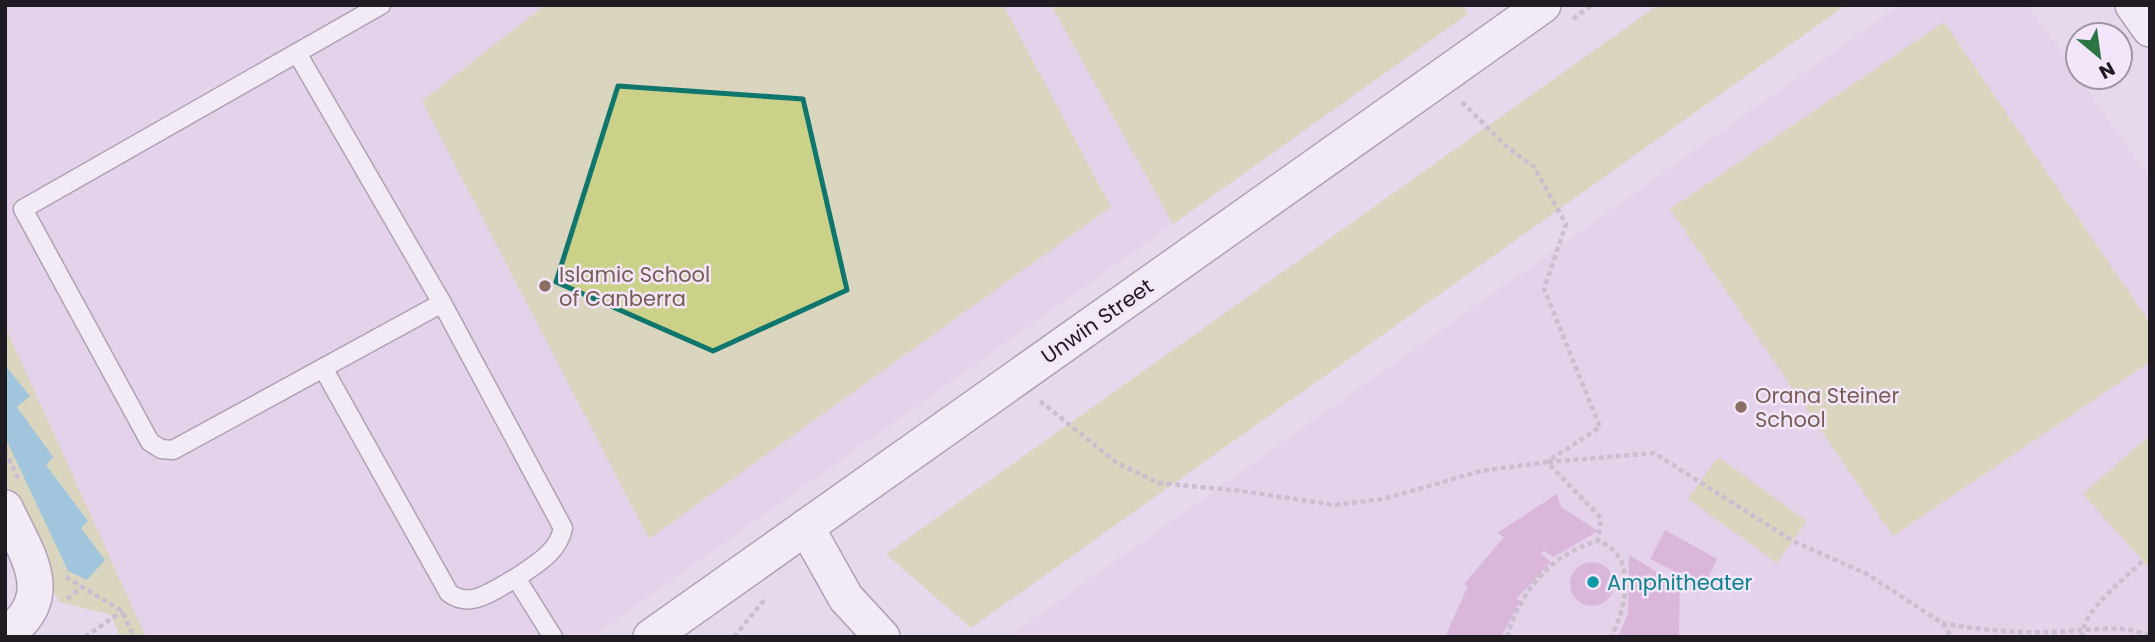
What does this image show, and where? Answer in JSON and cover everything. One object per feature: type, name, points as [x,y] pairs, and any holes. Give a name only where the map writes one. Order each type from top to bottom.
[{"type":"street","name":"Unwin Street","points":[[654,636],[1543,5]]},
{"type":"street","points":[[2133,5],[2150,29]]},
{"type":"street","points":[[5,508],[32,565],[37,596],[28,613],[5,635]]},
{"type":"street","points":[[806,527],[846,598],[882,637]]},
{"type":"lane","points":[[381,5],[23,209],[150,443],[161,449],[173,450],[442,303]]},
{"type":"lane","points":[[297,53],[442,303],[563,528],[561,538],[548,557],[476,599],[457,599],[449,593],[323,368]]},
{"type":"lane","points":[[516,578],[553,637]]},
{"type":"path","points":[[1459,100],[1507,146],[1534,167],[1566,225],[1545,289],[1600,427],[1547,463]]},
{"type":"path","points":[[1037,399],[1117,463],[1159,484],[1242,491],[1334,505],[1382,499],[1480,471],[1654,453],[1793,541],[1867,574],[1942,623],[1952,637]]},
{"type":"path","points":[[1547,463],[1601,519],[1598,541]]},
{"type":"path","points":[[1507,637],[1513,619],[1545,569],[1577,547],[1598,541],[1619,554],[1626,574],[1622,609],[1611,637]]},
{"type":"path","points":[[2082,634],[2082,625],[2111,591],[2143,562]]},
{"type":"path","points":[[76,583],[122,611],[134,637]]},
{"type":"path","points":[[734,637],[772,590]]},
{"type":"path","points":[[85,637],[122,611]]},
{"type":"path","points":[[1942,623],[1985,631],[2082,634],[2106,629],[2150,636]]},
{"type":"highlighted area","points":[[618,86],[803,99],[847,290],[713,351],[556,282]]},
{"type":"shaded area","name":"Islamic School of Canberra","points":[[5,5],[1051,5],[1173,224],[592,637],[146,637],[5,326]]},
{"type":"shaded area","name":"Orana Steiner School","points":[[1900,5],[2028,5],[2064,56],[2064,91],[2089,91],[2150,178],[2150,637],[1008,637]]},
{"type":"green space","points":[[545,5],[1003,5],[1111,207],[649,539],[422,101]]},
{"type":"green space","points":[[1051,5],[1463,5],[1468,14],[1173,224]]},
{"type":"green space","points":[[1658,5],[1846,5],[971,628],[886,554]]},
{"type":"green space","points":[[1944,22],[2150,323],[2150,362],[1893,536],[1670,209]]},
{"type":"green space","points":[[5,326],[146,637],[120,637],[111,615],[59,602],[5,480]]},
{"type":"green space","points":[[2150,435],[2150,569],[2083,494]]},
{"type":"green space","points":[[1718,457],[1807,521],[1777,563],[1688,499]]},
{"type":"water","points":[[5,365],[30,396],[17,407],[53,457],[46,465],[88,521],[81,528],[105,560],[87,580],[68,571],[5,437]]},
{"type":"building","points":[[1557,494],[1561,507],[1598,531],[1554,557],[1544,551],[1540,553],[1551,562],[1516,599],[1520,601],[1501,637],[1445,637],[1468,586],[1464,584],[1504,537],[1497,533]]},
{"type":"building","points":[[1665,530],[1717,559],[1704,586],[1650,559]]},
{"type":"building","points":[[1629,555],[1667,578],[1680,575],[1679,637],[1618,637],[1628,614]]},
{"type":"building","name":"Amphitheater","points":[[1592,562],[1607,569],[1614,584],[1607,599],[1592,606],[1577,599],[1570,584],[1577,569]]},
{"type":"place","name":"Islamic School of Canberra","points":[[545,286]]},
{"type":"place","name":"Orana Steiner School","points":[[1741,407]]},
{"type":"place","name":"Amphitheater","points":[[1593,582]]}]
